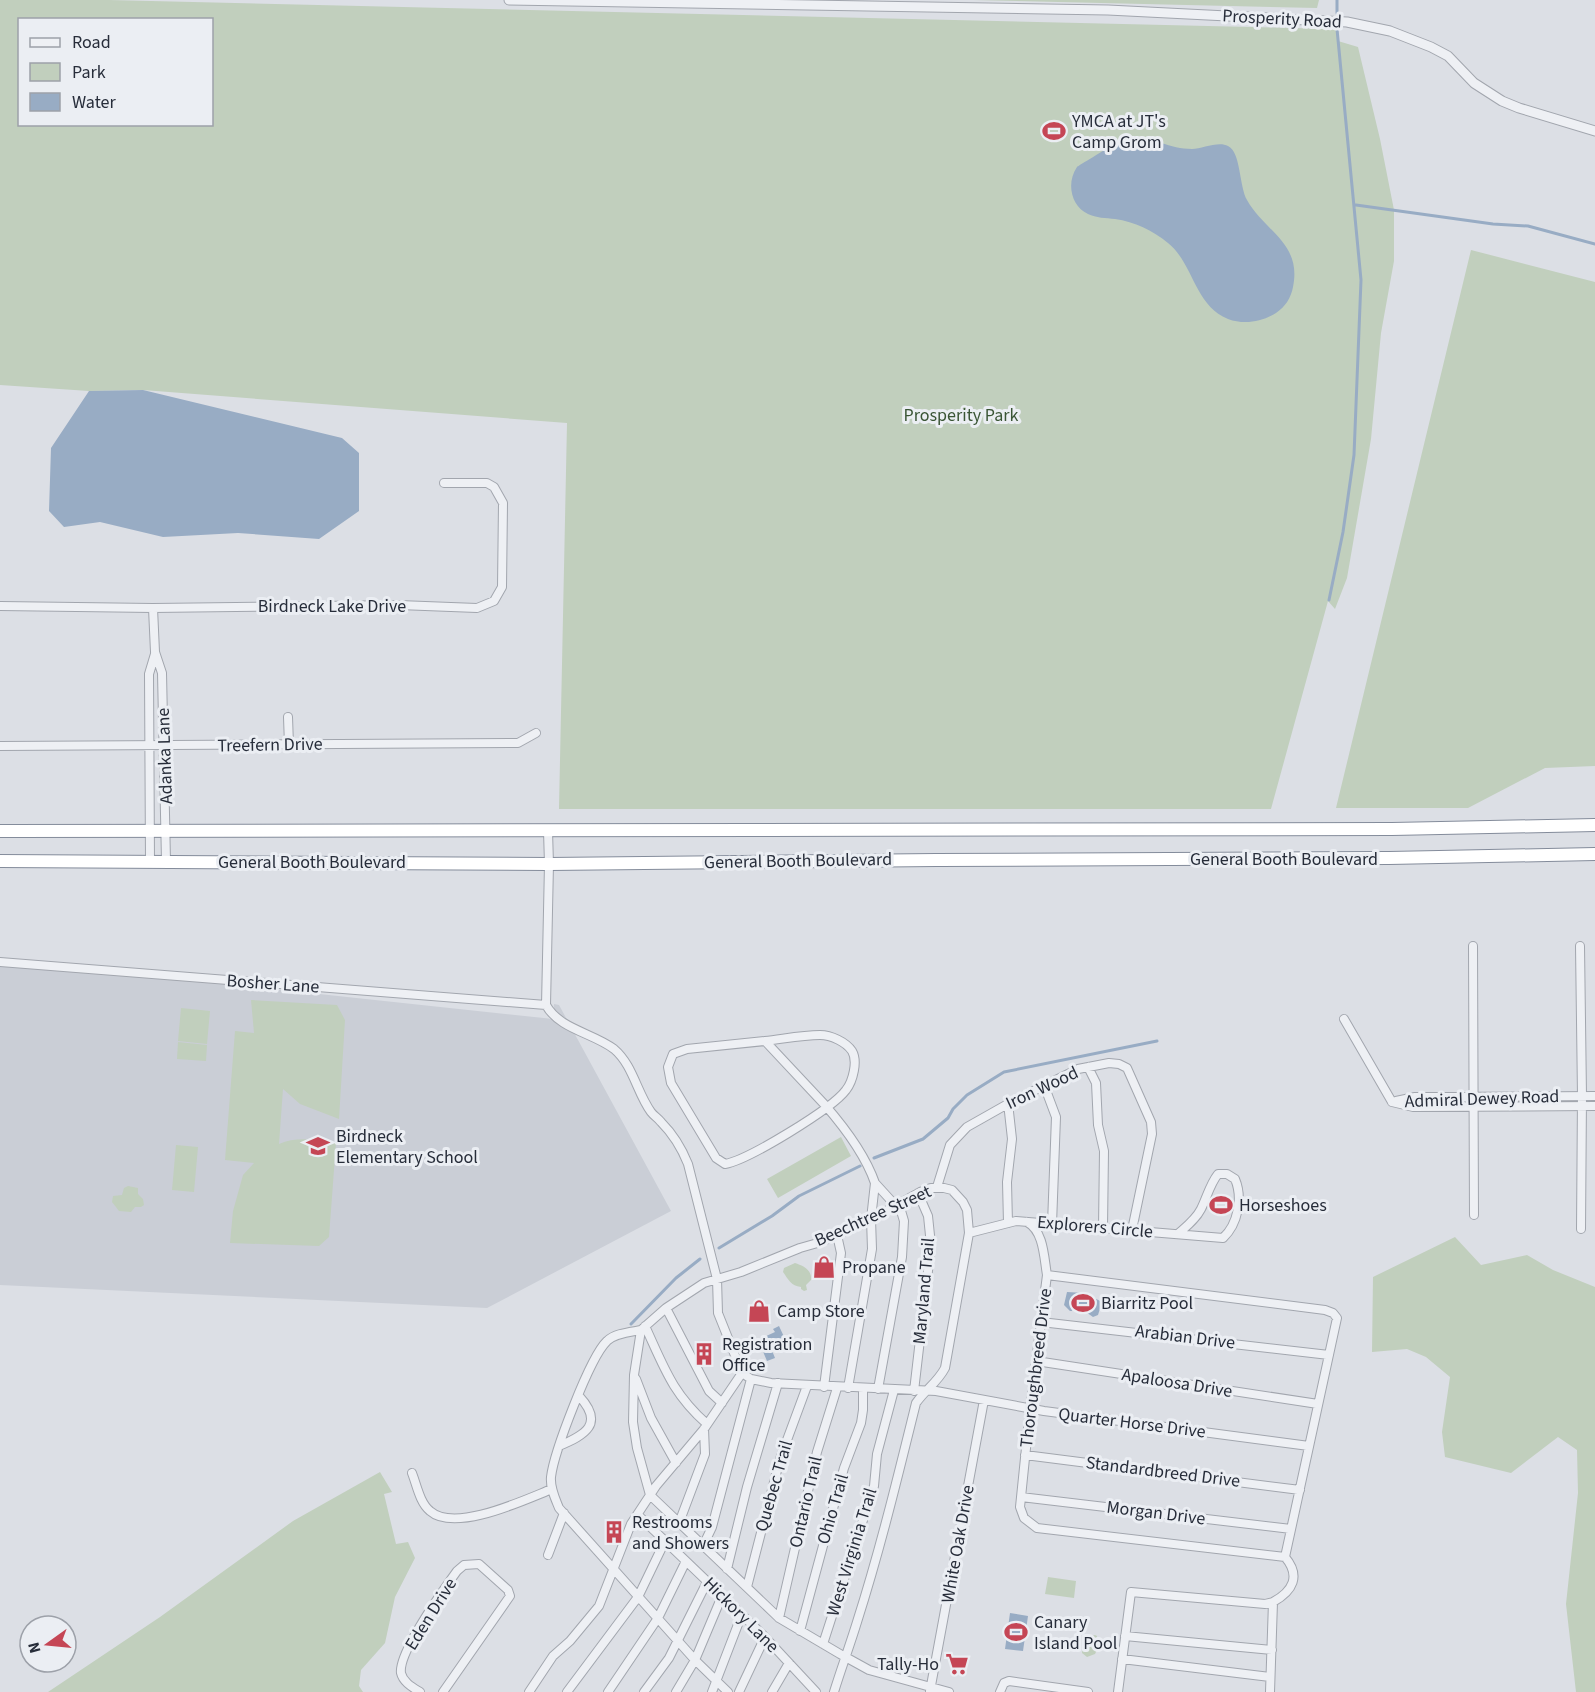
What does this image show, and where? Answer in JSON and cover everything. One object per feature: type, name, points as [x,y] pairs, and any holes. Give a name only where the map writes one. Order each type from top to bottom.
[{"type":"highway","name":"General Booth Boulevard","points":[[0,831],[1392,829],[1595,825]]},
{"type":"highway","name":"General Booth Boulevard","points":[[0,861],[549,864],[1389,858],[1595,854]]},
{"type":"street","name":"Prosperity Road","points":[[509,0],[1108,10],[1347,22],[1390,31],[1431,47],[1448,56],[1474,83],[1502,100],[1595,131]]},
{"type":"street","name":"Birdneck Lake Drive","points":[[0,606],[153,608],[399,605],[477,608],[484,606],[494,601],[502,587],[503,503],[494,487],[487,483],[444,483]]},
{"type":"street","name":"Adanka Lane","points":[[153,608],[155,652],[162,673],[166,861]]},
{"type":"street","name":"Adanka Lane","points":[[150,861],[149,674],[155,652]]},
{"type":"street","points":[[288,717],[289,745]]},
{"type":"street","name":"Treefern Drive","points":[[0,746],[518,743],[536,733]]},
{"type":"street","points":[[529,1692],[553,1656],[570,1641],[599,1606],[631,1524],[650,1496],[705,1427],[742,1373],[718,1313],[717,1279],[688,1164],[682,1150],[662,1122],[652,1114],[624,1059],[614,1049],[558,1020],[546,1005],[548,831]]},
{"type":"street","points":[[1473,946],[1474,1215]]},
{"type":"street","points":[[1580,946],[1581,1229]]},
{"type":"street","name":"Bosher Lane","points":[[0,962],[546,1005]]},
{"type":"street","points":[[1344,1019],[1392,1102]]},
{"type":"street","points":[[822,1035],[842,1041],[853,1052],[855,1066],[847,1089],[828,1108],[733,1163],[725,1164],[716,1158],[671,1083],[669,1067],[673,1054],[687,1049],[765,1041],[822,1035]]},
{"type":"street","points":[[765,1041],[828,1108],[851,1138],[876,1183],[897,1205],[904,1221],[902,1257],[878,1389]]},
{"type":"street","name":"Iron Wood","points":[[937,1187],[950,1145],[967,1127],[1008,1103],[1078,1069],[1109,1063],[1119,1064],[1126,1068],[1151,1122],[1152,1134],[1132,1230]]},
{"type":"street","points":[[1088,1067],[1096,1083],[1098,1125],[1104,1151],[1103,1228]]},
{"type":"street","points":[[1044,1085],[1056,1117],[1052,1224]]},
{"type":"street","name":"Admiral Dewey Road","points":[[1392,1102],[1415,1097],[1595,1096]]},
{"type":"street","name":"Admiral Dewey Road","points":[[1392,1102],[1413,1107],[1595,1106]]},
{"type":"street","points":[[1008,1103],[1012,1139],[1007,1182],[1008,1223]]},
{"type":"street","name":"Explorers Circle","points":[[969,1233],[1008,1223],[1027,1222],[1222,1238],[1231,1230],[1240,1197],[1235,1179],[1227,1174],[1218,1174],[1193,1221],[1179,1234]]},
{"type":"street","points":[[848,1388],[872,1249],[872,1219],[876,1183]]},
{"type":"street","name":"Beechtree Street","points":[[643,1328],[666,1308],[704,1283],[741,1272],[837,1235],[918,1194],[937,1187],[952,1190],[963,1202],[967,1210],[969,1233],[945,1368],[939,1381],[925,1391],[916,1403],[875,1561],[834,1692]]},
{"type":"street","name":"Maryland Trail","points":[[914,1391],[931,1245],[928,1216],[918,1194]]},
{"type":"street","points":[[1027,1222],[1034,1226],[1038,1234],[1047,1275]]},
{"type":"street","points":[[824,1387],[841,1253],[837,1235]]},
{"type":"street","name":"Thoroughbreed Drive","points":[[1274,1602],[1292,1587],[1294,1576],[1291,1564],[1285,1557],[1037,1528],[1024,1518],[1020,1508],[1021,1497],[1047,1275],[1325,1310],[1333,1313],[1336,1318],[1329,1355],[1285,1557]]},
{"type":"street","points":[[666,1308],[709,1391],[722,1403]]},
{"type":"street","name":"Arabian Drive","points":[[1041,1322],[1329,1355]]},
{"type":"street","points":[[643,1328],[634,1375],[633,1422],[637,1448],[650,1496],[779,1618],[869,1670],[931,1690],[949,1692]]},
{"type":"street","points":[[643,1328],[617,1335],[607,1341],[594,1360],[559,1446],[552,1471],[552,1489],[559,1508],[695,1660],[728,1692]]},
{"type":"street","points":[[643,1328],[679,1396],[705,1427],[705,1454],[679,1523]]},
{"type":"street","name":"Apaloosa Drive","points":[[1036,1361],[1318,1404]]},
{"type":"street","name":"Quarter Horse Drive","points":[[742,1373],[751,1379],[807,1386],[936,1391],[1030,1409],[1309,1446]]},
{"type":"street","points":[[634,1375],[651,1418],[676,1463]]},
{"type":"street","points":[[703,1546],[712,1527],[751,1379]]},
{"type":"street","points":[[727,1569],[747,1487],[778,1383]]},
{"type":"street","name":"Quebec Trail","points":[[747,1587],[780,1459],[807,1386]]},
{"type":"street","name":"Ontario Trail","points":[[779,1618],[817,1452],[837,1388]]},
{"type":"street","name":"Ohio Trail","points":[[800,1631],[844,1468],[861,1423],[863,1389]]},
{"type":"street","name":"West Virginia Trail","points":[[823,1644],[874,1486],[877,1454],[894,1390]]},
{"type":"street","points":[[559,1446],[581,1437],[588,1429],[590,1414],[579,1396]]},
{"type":"street","name":"White Oak Drive","points":[[931,1690],[984,1400]]},
{"type":"street","name":"Standardbreed Drive","points":[[1025,1455],[1300,1490]]},
{"type":"street","points":[[412,1473],[423,1504],[432,1513],[446,1518],[463,1519],[492,1512],[552,1489]]},
{"type":"street","name":"Morgan Drive","points":[[1021,1497],[1291,1529]]},
{"type":"street","points":[[548,1555],[564,1513]]},
{"type":"street","name":"Hickory Lane","points":[[638,1515],[765,1637],[812,1691]]},
{"type":"street","points":[[567,1692],[639,1597],[665,1541]]},
{"type":"street","points":[[608,1692],[658,1618],[686,1561]]},
{"type":"street","name":"Eden Drive","points":[[420,1692],[406,1683],[402,1675],[401,1668],[405,1657],[419,1628],[457,1571],[464,1565],[479,1564],[508,1590],[510,1596],[443,1692]]},
{"type":"street","points":[[644,1692],[669,1658],[707,1582]]},
{"type":"street","points":[[1118,1692],[1131,1592],[1265,1604],[1274,1602],[1270,1692]]},
{"type":"street","points":[[676,1692],[695,1660],[722,1596]]},
{"type":"street","points":[[712,1692],[741,1614]]},
{"type":"street","points":[[1125,1636],[1272,1650]]},
{"type":"street","points":[[739,1692],[765,1637]]},
{"type":"street","points":[[1122,1659],[1270,1677]]},
{"type":"street","points":[[772,1692],[789,1663]]},
{"type":"street","points":[[1000,1692],[1004,1683],[1009,1681],[1088,1692]]},
{"type":"shaded area","name":"Birdneck Elementary School","points":[[0,960],[553,1019],[554,1004],[559,1005],[671,1211],[487,1308],[0,1285]]},
{"type":"green space","name":"Prosperity Park","points":[[0,0],[109,0],[1337,29],[1338,41],[1358,47],[1394,210],[1394,261],[1381,333],[1371,439],[1347,578],[1335,609],[1328,601],[1271,809],[559,809],[567,423],[143,390],[89,391],[0,385]]},
{"type":"green space","points":[[973,0],[1319,0],[1317,8]]},
{"type":"green space","points":[[1471,250],[1595,282],[1595,766],[1545,768],[1468,808],[1336,808]]},
{"type":"green space","points":[[251,1000],[337,1005],[345,1020],[339,1119],[300,1104],[283,1089],[279,1144],[300,1139],[336,1143],[329,1237],[319,1246],[230,1243],[233,1211],[243,1175],[254,1163],[225,1160],[235,1031],[254,1033]]},
{"type":"green space","points":[[181,1008],[210,1011],[207,1044],[178,1041]]},
{"type":"green space","points":[[178,1042],[207,1045],[206,1061],[177,1059]]},
{"type":"green space","points":[[841,1137],[851,1156],[778,1198],[767,1179]]},
{"type":"green space","points":[[176,1145],[198,1147],[194,1192],[172,1190]]},
{"type":"green space","points":[[128,1186],[138,1188],[138,1194],[143,1199],[144,1205],[135,1207],[131,1212],[119,1211],[112,1202],[113,1196],[122,1195],[124,1188]]},
{"type":"green space","points":[[1455,1237],[1481,1265],[1527,1255],[1553,1270],[1595,1287],[1595,1692],[1576,1692],[1566,1604],[1578,1493],[1577,1450],[1558,1437],[1511,1473],[1445,1457],[1442,1432],[1450,1377],[1426,1357],[1407,1349],[1372,1352],[1373,1277]]},
{"type":"green space","points":[[795,1263],[809,1271],[811,1280],[806,1285],[807,1290],[804,1291],[801,1287],[792,1284],[783,1272],[784,1268]]},
{"type":"green space","points":[[380,1472],[392,1492],[384,1494],[396,1544],[408,1542],[415,1558],[395,1597],[385,1643],[361,1670],[359,1686],[363,1692],[48,1692],[160,1617],[293,1521]]},
{"type":"green space","points":[[1048,1577],[1076,1581],[1074,1598],[1045,1594]]},
{"type":"green space","points":[[1097,1636],[1097,1650],[1095,1654],[1087,1657],[1082,1653],[1084,1643],[1086,1639]]},
{"type":"water","points":[[1161,143],[1180,148],[1192,149],[1224,145],[1232,149],[1238,162],[1247,200],[1280,239],[1292,259],[1294,272],[1292,291],[1287,302],[1276,313],[1253,322],[1228,319],[1208,304],[1184,262],[1162,238],[1129,222],[1091,215],[1078,206],[1071,187],[1077,167],[1111,146]]},
{"type":"water","points":[[143,390],[342,438],[359,453],[359,511],[319,539],[238,533],[163,537],[100,522],[64,527],[49,511],[51,448],[89,391]]},
{"type":"water","name":"Biarritz Pool","points":[[1067,1292],[1085,1293],[1102,1302],[1098,1315],[1093,1317],[1073,1307],[1070,1311],[1064,1305]]},
{"type":"water","points":[[779,1326],[786,1341],[771,1348],[775,1358],[767,1361],[758,1340],[775,1332],[773,1329]]},
{"type":"water","name":"Canary Island Pool","points":[[1010,1613],[1028,1616],[1023,1651],[1005,1649]]},
{"type":"waterway","points":[[1337,0],[1337,13]]},
{"type":"waterway","points":[[1329,600],[1343,532],[1354,455],[1361,280],[1337,29]]},
{"type":"waterway","points":[[1356,205],[1493,224],[1528,226],[1595,244]]},
{"type":"waterway","points":[[874,1158],[923,1139],[948,1118],[953,1109],[967,1095],[1004,1072],[1157,1041]]},
{"type":"waterway","points":[[719,1248],[772,1216],[799,1196],[860,1166]]},
{"type":"waterway","points":[[631,1324],[676,1278],[700,1259]]},
{"type":"place","name":"YMCA at JT's Camp Grom","points":[[1054,131]]},
{"type":"place","name":"Birdneck Elementary School","points":[[318,1146]]},
{"type":"place","name":"Horseshoes","points":[[1221,1205]]},
{"type":"place","name":"Propane","points":[[824,1267]]},
{"type":"place","name":"Biarritz Pool","points":[[1083,1303]]},
{"type":"place","name":"Camp Store","points":[[759,1311]]},
{"type":"place","name":"Registration Office","points":[[704,1354]]},
{"type":"place","name":"Restrooms and Showers","points":[[614,1532]]},
{"type":"place","name":"Canary Island Pool","points":[[1016,1632]]},
{"type":"place","name":"Tally-Ho","points":[[957,1664]]}]
